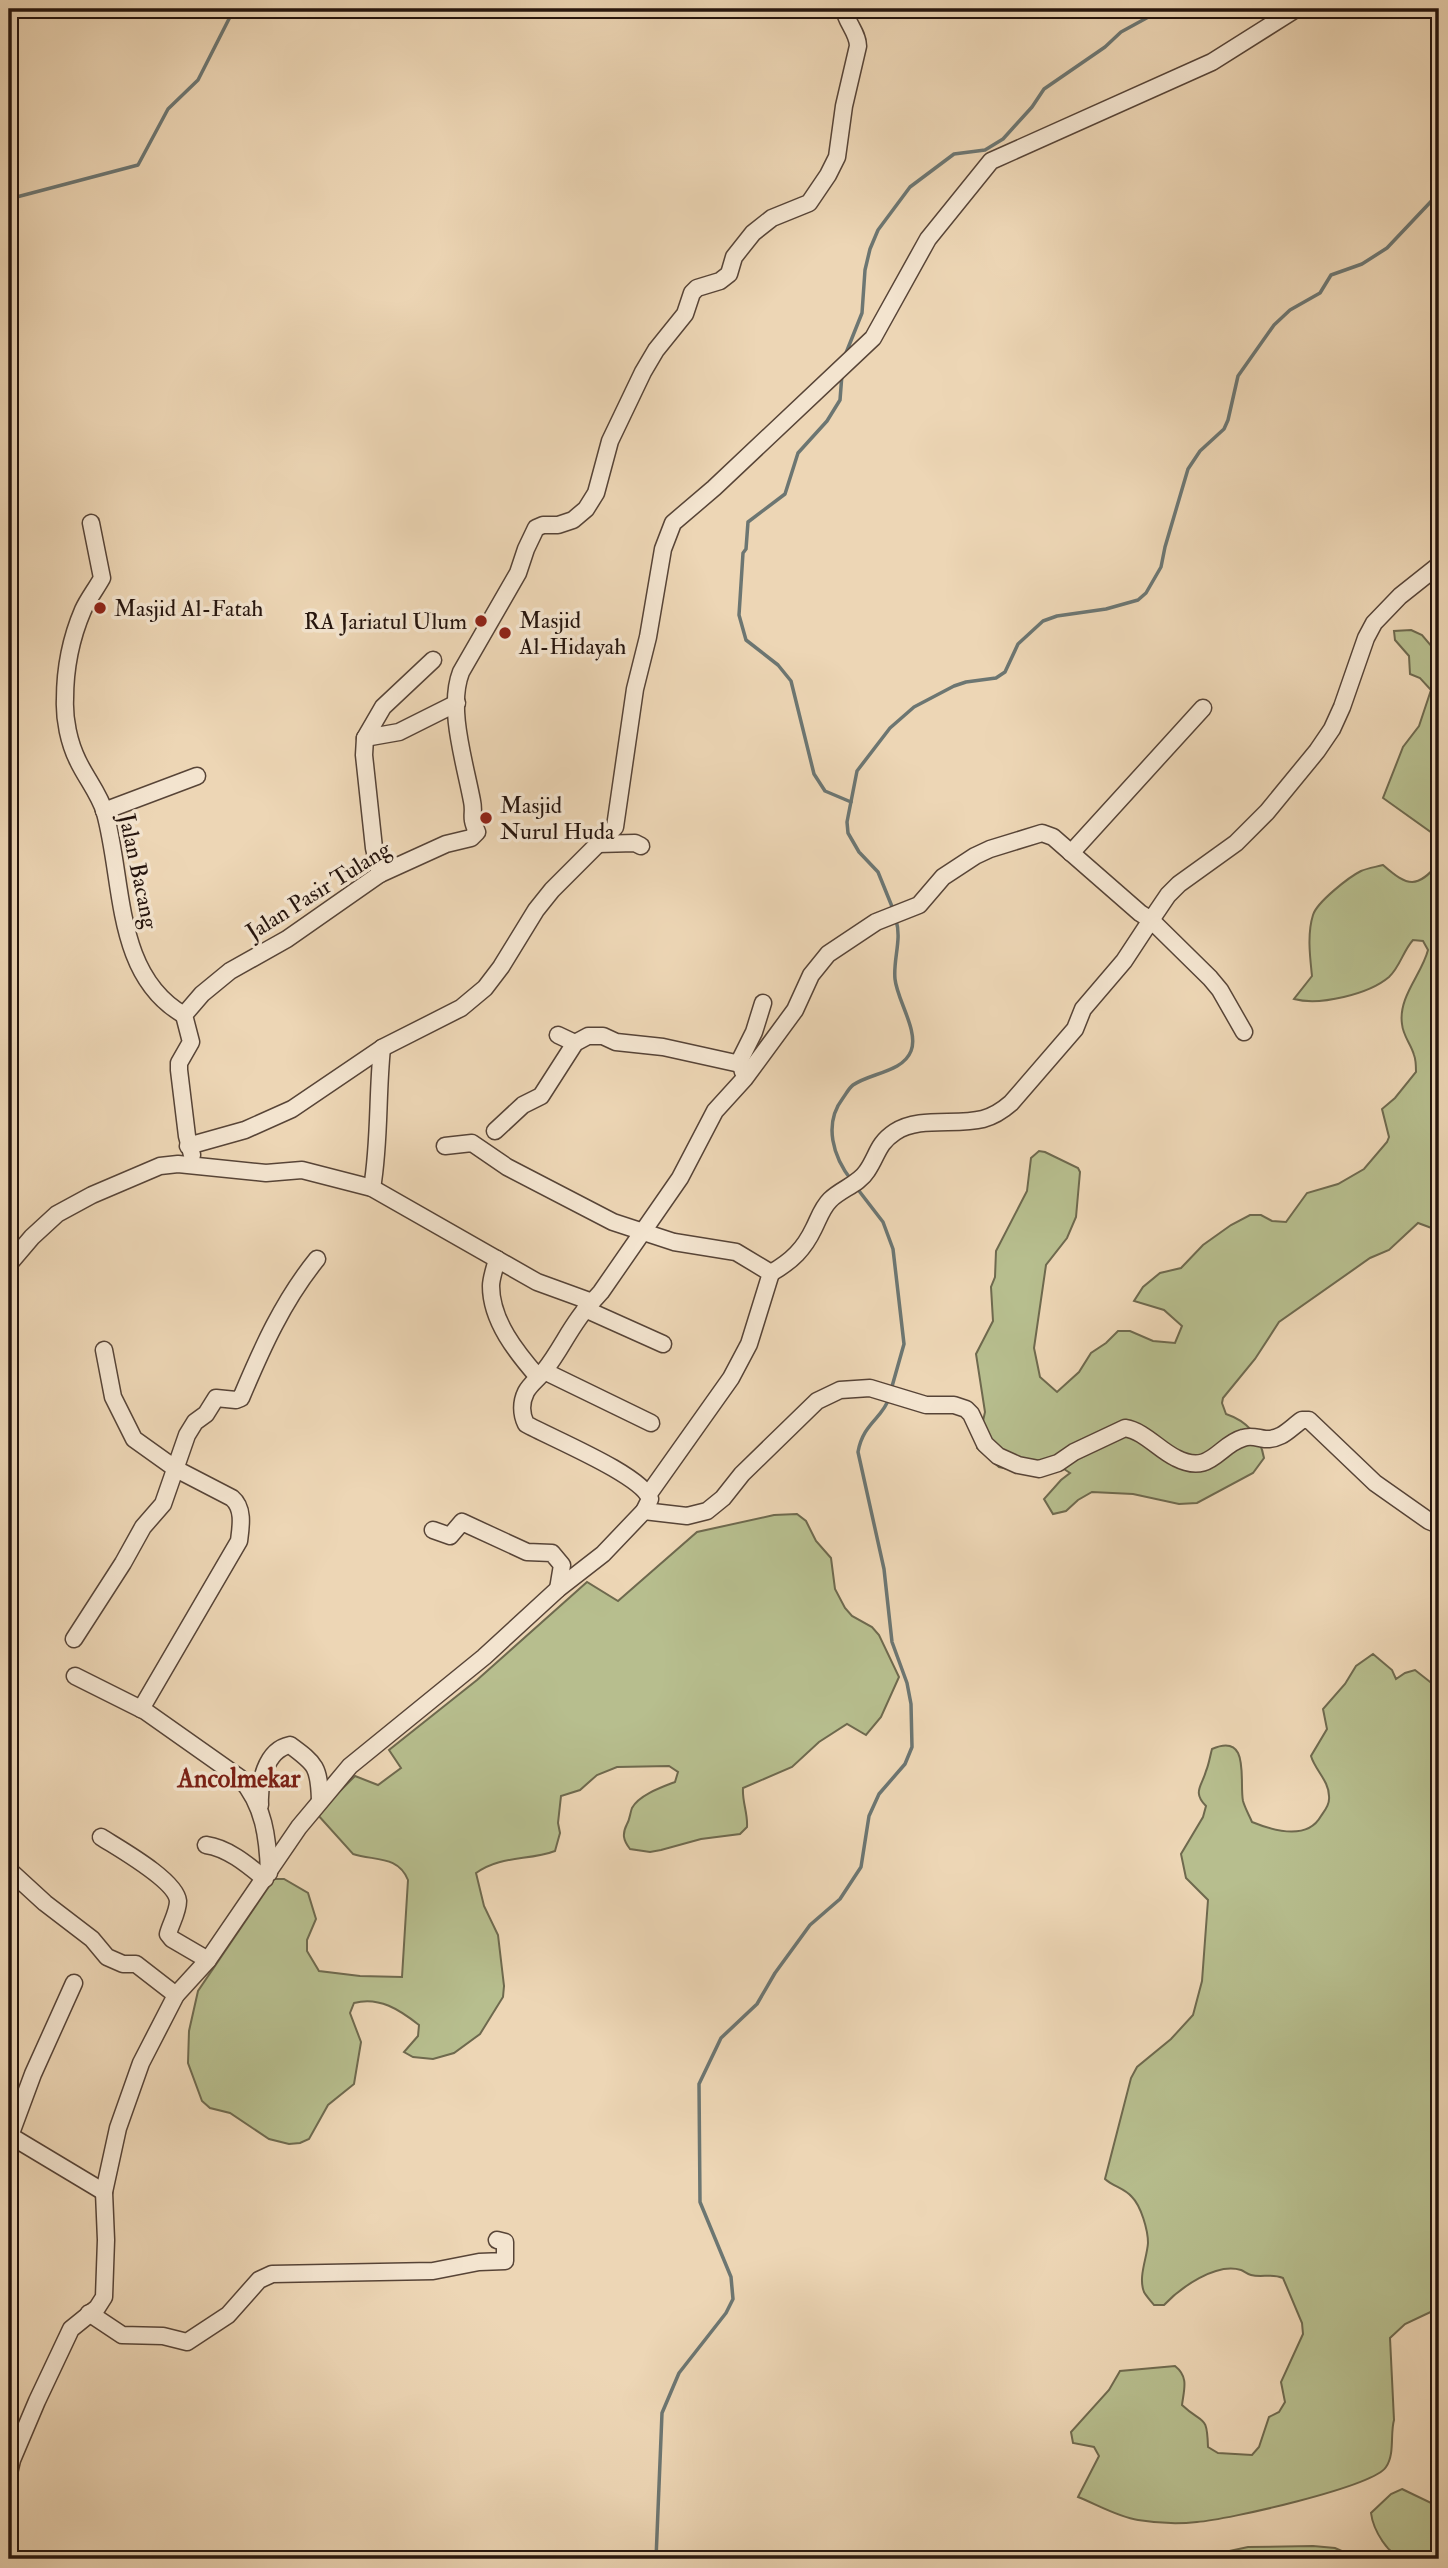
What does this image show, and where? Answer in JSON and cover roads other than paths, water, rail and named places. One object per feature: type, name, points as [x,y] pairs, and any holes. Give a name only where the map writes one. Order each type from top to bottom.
[{"type":"street","name":"Jalan Pasir Tulang","points":[[184,1015],[202,994],[230,971],[287,939],[380,874],[446,844],[471,838],[477,832],[471,819],[473,805],[459,734],[455,687],[461,672],[518,573],[536,528],[573,520],[586,509],[596,493],[610,441],[656,350],[681,321],[692,293],[697,288],[720,281],[729,274],[734,257],[753,233],[772,218],[809,203],[828,176],[837,157],[844,106],[858,46],[858,40],[845,17],[844,9]]},
{"type":"street","points":[[188,1146],[245,1130],[273,1119],[313,1097],[382,1048],[461,1007],[474,998],[501,967],[536,910],[552,890],[615,827],[635,689],[649,637],[663,549],[673,523],[873,338],[928,239],[991,161],[1212,62],[1296,9]]},
{"type":"street","name":"Jalan Bacang","points":[[91,523],[102,578],[83,610],[67,662],[66,722],[76,758],[104,811],[123,915],[134,953],[156,992],[184,1015]]},
{"type":"street","points":[[9,2473],[37,2401],[71,2329],[101,2303],[104,2297],[104,2192],[118,2128],[141,2063],[176,1995],[208,1960],[320,1800],[350,1766],[484,1657],[558,1589],[603,1554],[646,1503],[732,1378],[749,1344],[771,1273],[798,1254],[807,1242],[822,1210],[840,1192],[867,1172],[876,1151],[885,1139],[897,1130],[913,1125],[984,1118],[1011,1103],[1075,1029],[1083,1009],[1124,961],[1168,895],[1244,835],[1317,751],[1342,708],[1366,638],[1374,623],[1400,596],[1439,565]]},
{"type":"street","points":[[380,874],[374,848],[364,755],[365,738],[383,707],[433,660]]},
{"type":"street","points":[[365,738],[400,732],[457,703]]},
{"type":"street","points":[[1071,853],[1203,708]]},
{"type":"street","points":[[104,811],[197,776]]},
{"type":"street","points":[[646,1503],[644,1490],[608,1465],[526,1424],[522,1403],[527,1389],[601,1292],[680,1178],[715,1111],[742,1071],[795,1010],[811,975],[828,954],[852,936],[889,915],[919,905],[955,867],[990,849],[1042,833],[1053,837],[1139,913],[1151,920],[1210,978],[1244,1032]]},
{"type":"street","points":[[597,844],[635,843],[641,846]]},
{"type":"street","points":[[742,1071],[763,1003]]},
{"type":"street","points":[[184,1015],[191,1042],[178,1070],[188,1146],[195,1168]]},
{"type":"street","points":[[558,1035],[576,1043]]},
{"type":"street","points":[[495,1131],[523,1105],[541,1096],[576,1043],[588,1035],[603,1036],[616,1042],[663,1047],[742,1071]]},
{"type":"street","points":[[372,1188],[382,1048]]},
{"type":"street","points":[[445,1146],[472,1143],[508,1167],[612,1222],[674,1242],[736,1252],[757,1262],[771,1273]]},
{"type":"street","points":[[9,1264],[32,1237],[57,1214],[92,1195],[160,1166],[177,1164],[195,1168],[265,1173],[302,1170],[372,1188],[537,1282],[663,1344]]},
{"type":"street","points":[[74,1639],[143,1527],[163,1504],[187,1435],[195,1422],[206,1414],[213,1399],[219,1397],[236,1401],[241,1398],[269,1331],[317,1259]]},
{"type":"street","points":[[497,1259],[491,1285],[495,1311],[509,1339],[541,1374],[652,1423]]},
{"type":"street","points":[[104,1350],[113,1397],[134,1439],[176,1469],[239,1504],[239,1541],[141,1709]]},
{"type":"street","points":[[646,1503],[687,1516],[707,1511],[723,1498],[742,1475],[817,1401],[840,1390],[870,1388],[926,1405],[954,1405],[966,1409],[985,1444],[998,1456],[1018,1465],[1039,1469],[1058,1464],[1074,1452],[1125,1428],[1177,1459],[1200,1463],[1217,1457],[1240,1439],[1280,1437],[1305,1419],[1369,1478],[1434,1523]]},
{"type":"street","points":[[433,1530],[450,1536],[462,1522],[527,1552],[552,1553],[562,1565],[558,1589]]},
{"type":"street","points":[[75,1676],[141,1709],[240,1778],[251,1790],[260,1807]]},
{"type":"street","points":[[267,1876],[267,1842],[259,1792],[264,1770],[274,1754],[290,1745],[316,1766],[320,1800]]},
{"type":"street","points":[[101,1837],[135,1858],[174,1890],[178,1903],[169,1934],[172,1939],[208,1960]]},
{"type":"street","points":[[206,1845],[224,1851],[267,1876]]},
{"type":"street","points":[[9,1870],[45,1903],[92,1939],[107,1957],[123,1964],[136,1964],[176,1995]]},
{"type":"street","points":[[74,1983],[33,2074],[10,2135],[104,2192]]},
{"type":"street","points":[[89,2314],[122,2335],[163,2336],[187,2342],[228,2315],[254,2285],[272,2274],[433,2271],[479,2262],[505,2261],[505,2242],[497,2240]]},
{"type":"waterway","points":[[9,199],[138,165],[168,109],[198,80],[234,9]]},
{"type":"waterway","points":[[846,353],[862,313],[865,270],[870,249],[878,230],[910,187],[954,154],[985,150],[1003,139],[1032,107],[1044,89],[1105,47],[1121,32],[1163,9]]},
{"type":"waterway","points":[[893,909],[878,872],[859,852],[848,833],[847,822],[857,771],[890,728],[914,707],[954,686],[996,678],[1005,672],[1018,644],[1043,621],[1057,616],[1106,609],[1138,600],[1146,593],[1161,567],[1188,469],[1200,451],[1224,429],[1238,376],[1274,325],[1290,310],[1320,293],[1331,275],[1362,264],[1387,248],[1439,193]]},
{"type":"waterway","points":[[842,374],[840,400],[827,421],[798,453],[785,494],[748,522],[739,615],[746,640],[778,665],[791,681],[814,774],[825,791],[851,802]]},
{"type":"waterway","points":[[852,1181],[840,1162],[833,1140],[833,1119],[837,1108],[853,1085],[894,1068],[907,1058],[913,1043],[895,979],[898,935],[896,920]]},
{"type":"waterway","points":[[856,1187],[883,1222],[893,1249],[904,1344],[891,1390]]},
{"type":"waterway","points":[[656,2559],[662,2413],[679,2373],[726,2313],[733,2299],[731,2277],[700,2202],[699,2084],[721,2038],[757,2004],[775,1973],[810,1925],[840,1899],[861,1867],[869,1816],[879,1794],[905,1764],[912,1747],[911,1704],[907,1683],[892,1642],[884,1569],[858,1452],[868,1427],[889,1398]]},
{"type":"place","name":"Masjid Al-Fatah","points":[[100,608]]},
{"type":"place","name":"RA Jariatul Ulum","points":[[481,621]]},
{"type":"place","name":"Masjid Al-Hidayah","points":[[505,633]]},
{"type":"place","name":"Masjid Nurul Huda","points":[[486,818]]},
{"type":"district","name":"Ancolmekar","points":[[239,1778]]}]
